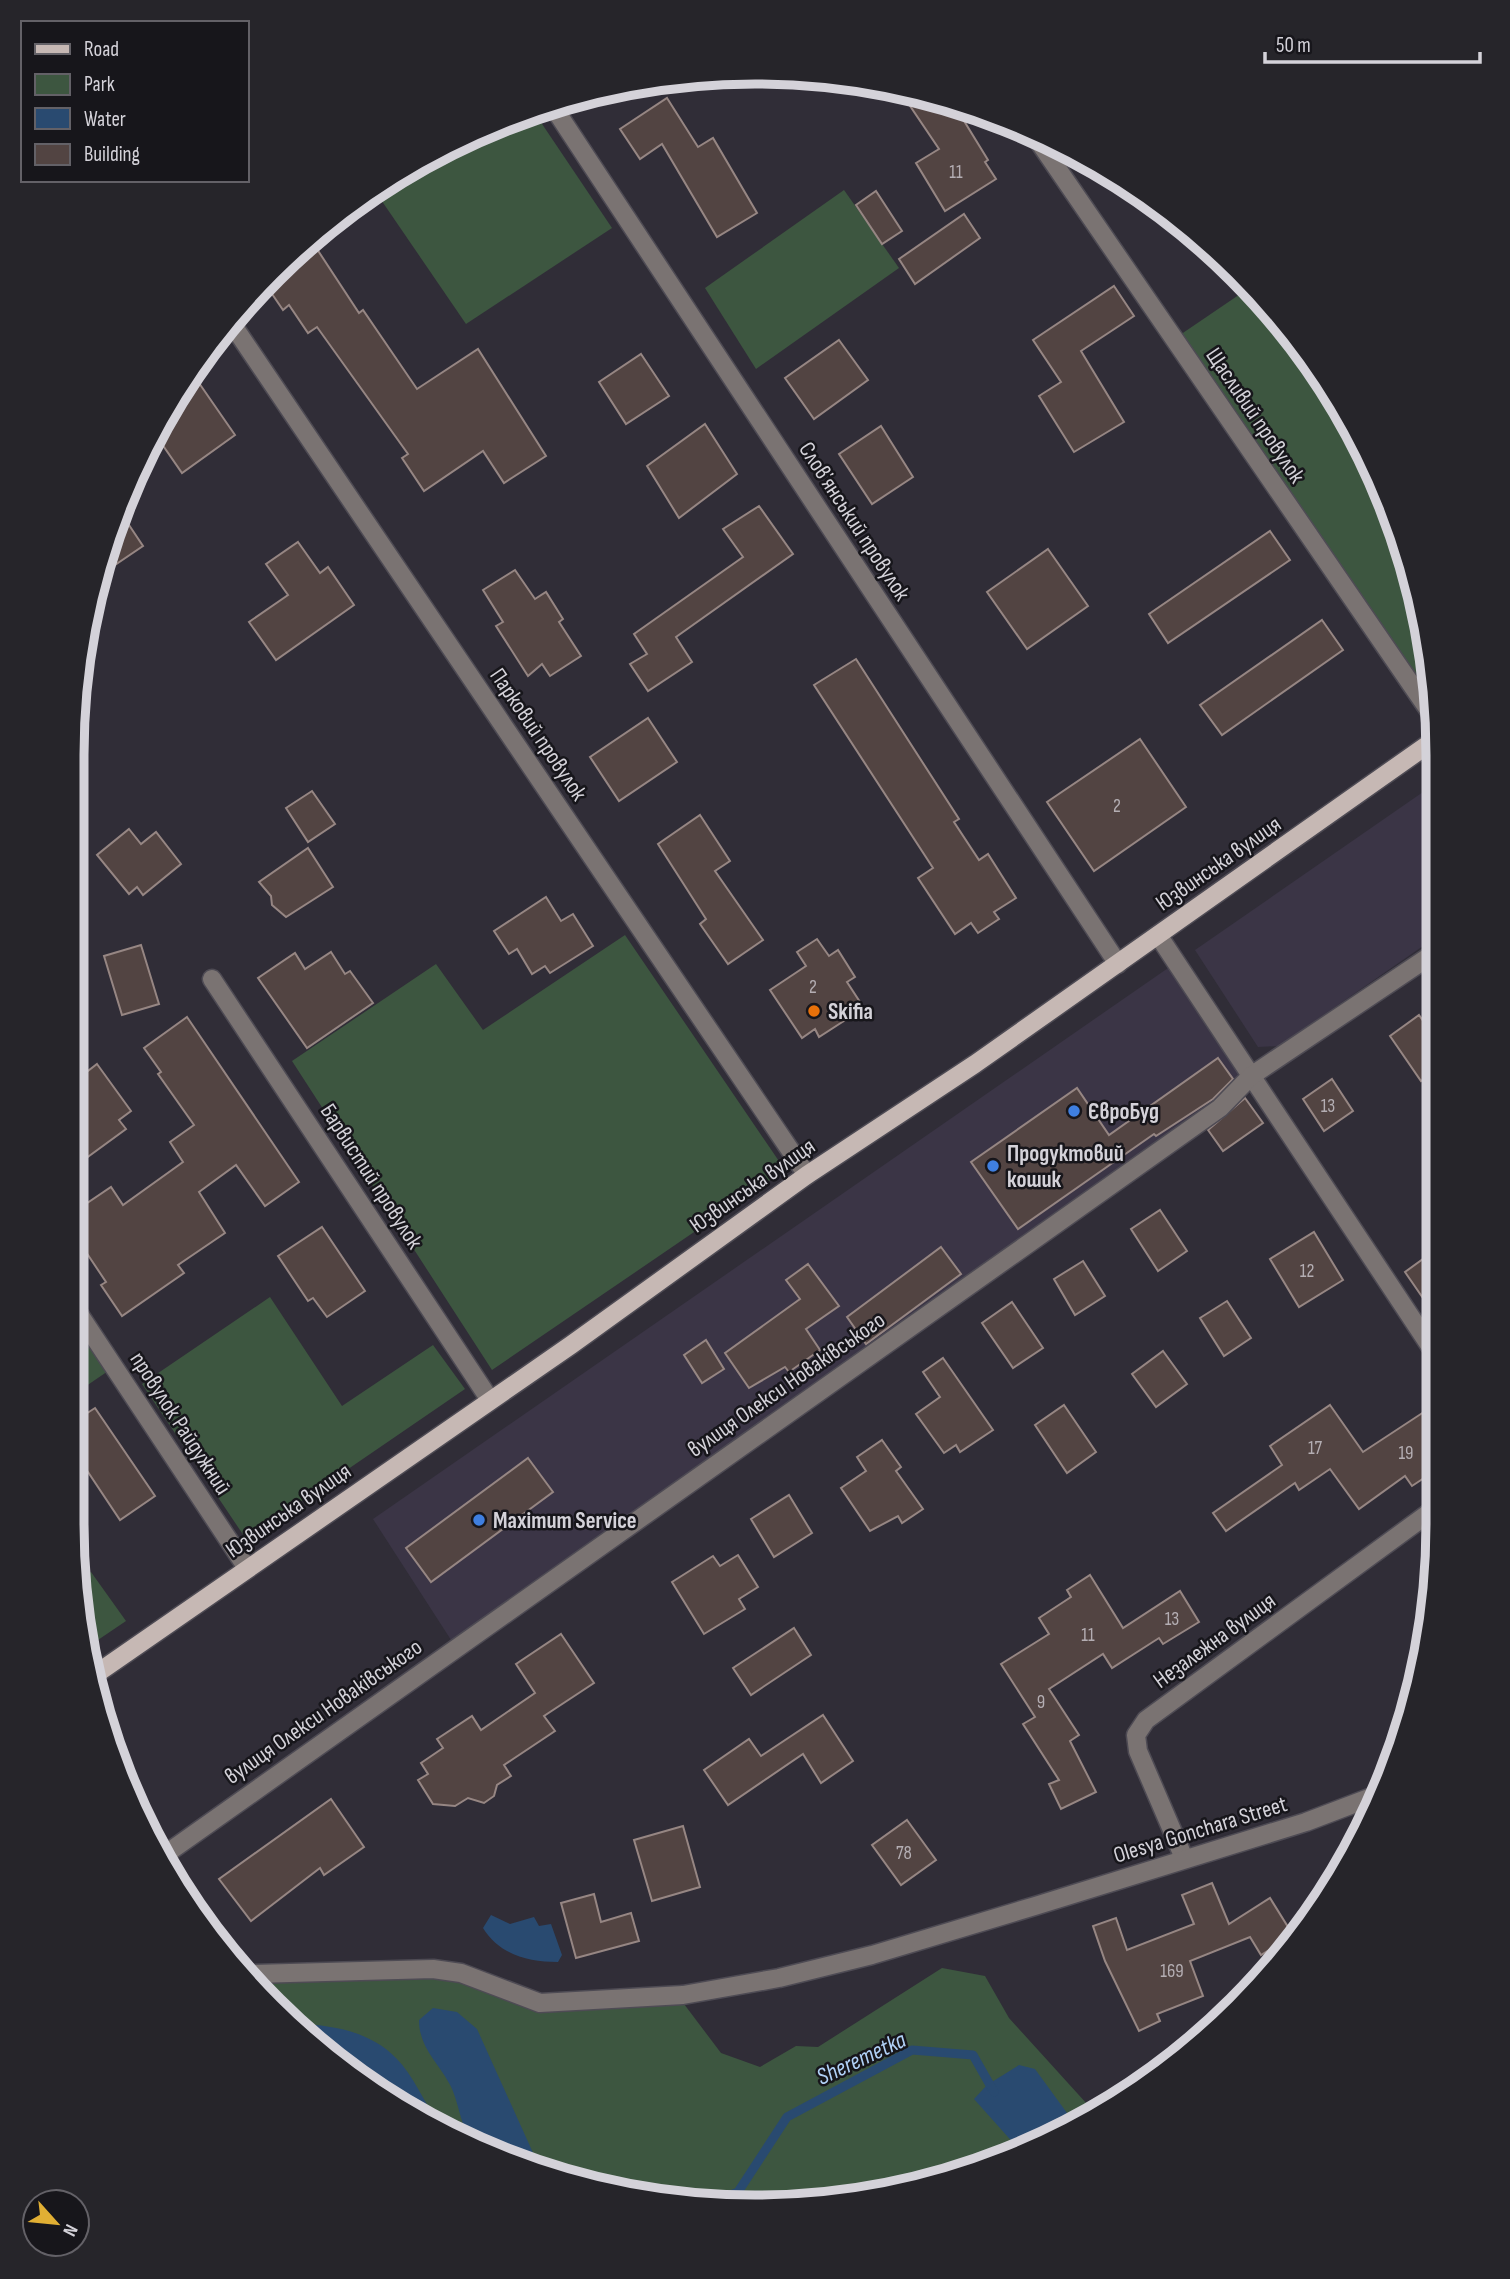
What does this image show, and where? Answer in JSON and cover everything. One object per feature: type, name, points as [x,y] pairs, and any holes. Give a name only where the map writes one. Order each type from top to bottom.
[{"type":"main road","name":"Юзвинська вулиця","points":[[101,1671],[490,1401],[807,1175],[1118,964],[1426,746]]},
{"type":"street","name":"Словʼянський провулок","points":[[558,114],[1118,964]]},
{"type":"street","name":"Щасливий провулок","points":[[1044,150],[1424,703]]},
{"type":"street","name":"Парковий провулок","points":[[236,331],[807,1175]]},
{"type":"street","points":[[1158,935],[1426,1340]]},
{"type":"street","name":"вулиця Олекси Новаківського","points":[[170,1851],[1220,1108],[1251,1076],[1426,960]]},
{"type":"street","name":"Барвистий провулок","points":[[212,979],[490,1401]]},
{"type":"street","name":"провулок Райдужний","points":[[84,1322],[247,1568]]},
{"type":"street","name":"Незалежна вулиця","points":[[1184,1858],[1138,1751],[1136,1735],[1146,1720],[1426,1515]]},
{"type":"street","name":"Olesya Gonchara Street","points":[[258,1974],[433,1969],[461,1973],[540,2003],[683,1995],[779,1978],[872,1955],[1306,1822],[1367,1799]]},
{"type":"shaded area","points":[[1426,790],[1426,944],[1279,1046],[1258,1047],[1195,950]]},
{"type":"shaded area","points":[[1171,966],[1243,1075],[1215,1105],[453,1643],[373,1519]]},
{"type":"green space","points":[[539,120],[612,228],[466,324],[380,198],[458,153]]},
{"type":"green space","points":[[844,190],[899,268],[756,369],[705,288]]},
{"type":"green space","points":[[1241,294],[1313,382],[1357,458],[1390,539],[1413,624],[1424,705],[1174,339]]},
{"type":"green space","points":[[625,935],[785,1170],[492,1370],[292,1061],[436,964],[483,1030]]},
{"type":"green space","points":[[270,1297],[342,1406],[433,1345],[465,1389],[246,1539],[142,1384]]},
{"type":"green space","points":[[84,1322],[114,1367],[84,1387]]},
{"type":"green space","points":[[91,1572],[126,1621],[95,1642],[90,1612],[86,1576]]},
{"type":"green space","points":[[942,1968],[985,1976],[1009,2018],[1089,2106],[1012,2144],[929,2172],[886,2182],[799,2194],[711,2194],[667,2189],[581,2172],[498,2144],[458,2126],[382,2082],[347,2056],[313,2028],[258,1974],[433,1969],[540,2003],[684,2004],[721,2053],[760,2067],[796,2046],[818,2047]]},
{"type":"water","points":[[491,1915],[510,1924],[534,1917],[539,1926],[551,1924],[562,1955],[558,1962],[526,1958],[506,1951],[483,1928]]},
{"type":"water","points":[[433,2008],[457,2012],[477,2029],[535,2158],[466,2129],[452,2090],[422,2038],[419,2020]]},
{"type":"water","points":[[310,2025],[363,2036],[386,2049],[408,2073],[431,2112],[382,2082]]},
{"type":"water","points":[[1019,2065],[1035,2069],[1069,2116],[1014,2143],[974,2099],[987,2085]]},
{"type":"building","points":[[667,98],[698,147],[713,138],[757,213],[717,237],[662,144],[640,159],[620,129]]},
{"type":"building","points":[[907,102],[962,117],[988,160],[985,162],[996,179],[945,211],[916,163],[939,149]]},
{"type":"building","points":[[876,191],[902,231],[882,244],[856,205]]},
{"type":"building","points":[[964,214],[980,238],[915,284],[899,259]]},
{"type":"building","points":[[316,248],[359,313],[363,310],[417,389],[478,349],[546,456],[504,483],[483,451],[424,491],[402,458],[408,454],[317,327],[308,333],[289,305],[283,310],[271,292]]},
{"type":"building","points":[[1114,286],[1134,316],[1081,351],[1124,422],[1074,452],[1039,396],[1061,382],[1033,340]]},
{"type":"building","points":[[839,340],[868,380],[814,419],[785,378]]},
{"type":"building","points":[[641,354],[669,396],[626,424],[599,382]]},
{"type":"building","points":[[199,383],[235,435],[182,473],[161,443],[194,386]]},
{"type":"building","points":[[705,424],[737,474],[679,518],[647,466]]},
{"type":"building","points":[[881,426],[913,477],[872,504],[839,454]]},
{"type":"building","points":[[759,506],[793,554],[676,637],[692,662],[648,691],[630,664],[647,654],[634,634],[743,557],[723,529]]},
{"type":"building","points":[[126,521],[143,546],[111,568]]},
{"type":"building","points":[[1270,531],[1290,560],[1168,643],[1149,614]]},
{"type":"building","points":[[298,542],[320,573],[328,567],[354,605],[276,660],[249,622],[288,595],[266,564]]},
{"type":"building","points":[[1048,549],[1088,606],[1027,649],[987,592]]},
{"type":"building","points":[[515,570],[535,599],[546,592],[563,619],[559,622],[581,656],[550,676],[542,664],[528,676],[496,626],[503,622],[483,590]]},
{"type":"building","points":[[1322,620],[1343,650],[1222,735],[1200,705]]},
{"type":"building","points":[[856,659],[959,819],[954,822],[979,860],[988,854],[1016,898],[994,912],[999,919],[978,933],[971,923],[955,934],[918,878],[933,868],[814,685]]},
{"type":"building","points":[[648,718],[677,762],[619,801],[590,757]]},
{"type":"building","points":[[1140,739],[1186,807],[1094,871],[1047,802]]},
{"type":"building","points":[[312,791],[335,824],[308,842],[286,808]]},
{"type":"building","points":[[700,815],[730,861],[715,871],[763,940],[728,964],[700,924],[706,919],[658,844]]},
{"type":"building","points":[[129,829],[141,844],[156,832],[181,864],[143,895],[137,887],[129,894],[97,855]]},
{"type":"building","points":[[308,848],[333,887],[286,917],[272,905],[271,896],[259,882]]},
{"type":"building","points":[[546,897],[561,921],[573,914],[593,946],[550,973],[545,966],[532,974],[517,949],[509,954],[494,931]]},
{"type":"building","points":[[817,939],[829,956],[838,950],[855,977],[847,982],[860,1002],[846,1011],[850,1017],[819,1037],[815,1029],[802,1038],[770,990],[806,966],[797,952]]},
{"type":"building","points":[[141,945],[159,1004],[122,1015],[104,956]]},
{"type":"building","points":[[331,952],[345,974],[350,971],[373,1003],[307,1048],[258,978],[295,953],[305,969]]},
{"type":"building","points":[[1419,1015],[1426,1025],[1426,1077],[1421,1081],[1390,1036]]},
{"type":"building","points":[[187,1017],[299,1182],[265,1206],[236,1165],[199,1192],[225,1233],[178,1265],[184,1273],[122,1316],[101,1285],[106,1282],[84,1249],[84,1205],[111,1187],[123,1205],[183,1162],[170,1142],[194,1125],[158,1074],[161,1072],[144,1048]]},
{"type":"building","points":[[1218,1058],[1233,1079],[1213,1099],[1156,1136],[1154,1134],[1018,1229],[971,1162],[1077,1088],[1109,1135]]},
{"type":"building","points":[[97,1064],[131,1111],[119,1120],[126,1129],[84,1160],[84,1074]]},
{"type":"building","points":[[1332,1079],[1353,1111],[1324,1131],[1303,1099]]},
{"type":"building","points":[[1245,1098],[1263,1123],[1223,1151],[1208,1130]]},
{"type":"building","points":[[1160,1210],[1187,1251],[1158,1271],[1131,1229]]},
{"type":"building","points":[[322,1227],[365,1291],[327,1317],[313,1298],[308,1301],[278,1256]]},
{"type":"building","points":[[1314,1232],[1343,1280],[1299,1307],[1270,1259]]},
{"type":"building","points":[[941,1247],[961,1274],[866,1344],[847,1317]]},
{"type":"building","points":[[1426,1257],[1426,1302],[1405,1272]]},
{"type":"building","points":[[1083,1261],[1105,1296],[1075,1315],[1054,1279]]},
{"type":"building","points":[[808,1264],[839,1306],[806,1329],[820,1350],[789,1372],[785,1367],[749,1388],[725,1353],[800,1299],[786,1280]]},
{"type":"building","points":[[1227,1301],[1251,1338],[1224,1356],[1200,1318]]},
{"type":"building","points":[[1012,1302],[1043,1348],[1013,1368],[982,1323]]},
{"type":"building","points":[[706,1340],[724,1369],[702,1383],[684,1355]]},
{"type":"building","points":[[1163,1351],[1187,1384],[1156,1407],[1132,1374]]},
{"type":"building","points":[[943,1358],[993,1430],[960,1452],[956,1445],[944,1453],[916,1414],[940,1397],[923,1372]]},
{"type":"building","points":[[1064,1405],[1096,1452],[1067,1473],[1035,1425]]},
{"type":"building","points":[[1330,1405],[1363,1452],[1426,1411],[1426,1477],[1412,1486],[1405,1476],[1359,1509],[1330,1469],[1299,1490],[1295,1483],[1226,1531],[1213,1513],[1282,1465],[1270,1446]]},
{"type":"building","points":[[95,1408],[155,1496],[120,1520],[84,1466],[84,1415]]},
{"type":"building","points":[[882,1440],[901,1467],[896,1471],[923,1509],[902,1523],[898,1516],[870,1531],[841,1488],[866,1471],[857,1457]]},
{"type":"building","name":"Maximum Service","points":[[528,1458],[553,1492],[431,1582],[406,1548]]},
{"type":"building","points":[[789,1495],[812,1533],[774,1557],[751,1519]]},
{"type":"building","points":[[738,1555],[758,1587],[739,1599],[745,1609],[704,1634],[672,1582],[713,1556],[720,1566]]},
{"type":"building","points":[[1090,1575],[1123,1628],[1180,1591],[1199,1622],[1163,1644],[1159,1638],[1112,1668],[1103,1654],[1049,1689],[1079,1735],[1070,1741],[1096,1792],[1061,1809],[1049,1784],[1059,1780],[1023,1724],[1035,1717],[1001,1664],[1049,1634],[1039,1618],[1071,1597],[1067,1590]]},
{"type":"building","points":[[794,1628],[811,1655],[751,1695],[733,1668]]},
{"type":"building","points":[[561,1634],[594,1683],[544,1716],[555,1731],[504,1765],[511,1776],[497,1785],[494,1796],[484,1803],[468,1798],[455,1806],[433,1804],[418,1780],[428,1774],[421,1763],[443,1748],[437,1739],[472,1716],[481,1730],[535,1693],[516,1664]]},
{"type":"building","points":[[823,1715],[853,1761],[821,1783],[803,1754],[728,1805],[704,1770],[749,1739],[761,1756]]},
{"type":"building","points":[[331,1799],[364,1847],[324,1875],[320,1868],[251,1921],[219,1879]]},
{"type":"building","points":[[907,1820],[936,1860],[901,1885],[872,1845]]},
{"type":"building","points":[[683,1826],[700,1887],[652,1901],[634,1840]]},
{"type":"building","points":[[1212,1883],[1229,1924],[1270,1898],[1289,1929],[1276,1946],[1261,1955],[1250,1937],[1190,1961],[1203,1996],[1157,2014],[1160,2021],[1139,2031],[1105,1961],[1093,1926],[1116,1918],[1127,1950],[1194,1924],[1182,1895]]},
{"type":"building","points":[[594,1894],[601,1922],[631,1913],[639,1941],[576,1958],[561,1903]]},
{"type":"waterway","name":"Sheremetka","points":[[732,2194],[738,2192],[787,2117],[912,2050],[973,2055],[994,2092]]},
{"type":"place","name":"Skifia","points":[[814,1011]]},
{"type":"place","name":"ЄвроБуд","points":[[1074,1111]]},
{"type":"place","name":"Продуктовий кошик","points":[[993,1166]]},
{"type":"place","name":"Maximum Service","points":[[479,1520]]}]
